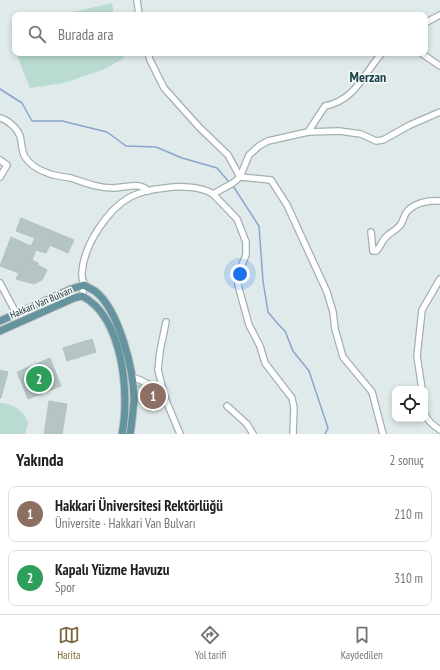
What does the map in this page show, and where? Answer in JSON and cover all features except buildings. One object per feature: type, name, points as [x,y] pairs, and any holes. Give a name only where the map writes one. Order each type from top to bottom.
[{"type":"main road","name":"Hakkari Van Bulvarı","points":[[0,321],[71,289],[84,285],[95,292],[116,321],[132,377],[134,399],[130,434]]},
{"type":"main road","name":"Hakkari Van Bulvarı","points":[[0,331],[74,298],[82,296],[89,299],[105,318],[112,330],[118,350],[125,384],[124,423],[122,434]]},
{"type":"street","points":[[137,0],[139,12]]},
{"type":"street","points":[[428,21],[440,14]]},
{"type":"street","points":[[149,56],[164,88],[199,127],[228,155],[240,176]]},
{"type":"street","points":[[308,132],[325,106],[337,102],[356,88],[380,56]]},
{"type":"street","points":[[425,56],[440,66]]},
{"type":"street","points":[[213,194],[233,183],[240,176],[250,155],[259,146],[268,141],[308,132],[339,131],[361,134],[376,141],[383,140],[410,125],[440,112]]},
{"type":"street","points":[[0,118],[8,122],[19,134],[25,157],[39,169],[51,174],[92,185],[112,188],[139,186],[144,187],[148,191]]},
{"type":"street","points":[[0,160],[7,165],[0,177]]},
{"type":"street","points":[[240,176],[271,180],[287,205],[327,292],[333,312],[335,329],[344,357],[372,392],[383,434]]},
{"type":"street","points":[[82,296],[84,285],[82,272],[85,256],[93,238],[114,208],[131,197],[148,191],[172,187],[196,189],[213,194],[237,219],[246,242],[246,255],[238,274],[238,285],[249,325],[260,346],[265,363],[292,398],[294,408],[293,434]]},
{"type":"street","points":[[370,232],[372,251],[376,251],[380,248],[386,236],[395,231],[401,224],[405,214],[412,207],[418,204],[440,201]]},
{"type":"street","points":[[422,386],[417,356],[422,310],[440,279]]},
{"type":"street","points":[[0,283],[16,313]]},
{"type":"street","points":[[166,322],[158,370],[165,398],[180,434]]},
{"type":"street","points":[[132,377],[146,381],[156,388],[165,398]]},
{"type":"street","points":[[227,406],[247,424],[253,434]]},
{"type":"street","points":[[428,419],[440,430]]},
{"type":"green space","points":[[112,3],[114,12],[74,12]]},
{"type":"green space","points":[[17,56],[124,56],[124,58],[105,69],[64,83],[30,88]]},
{"type":"green space","points":[[0,403],[13,406],[21,411],[28,423],[25,434],[0,434]]},
{"type":"waterway","points":[[0,89],[22,103],[32,121],[62,121],[107,132],[126,146],[156,147],[182,158],[217,168],[235,189],[259,226],[263,281],[268,312],[285,331],[293,351],[309,371],[328,428],[325,434]]},
{"type":"place","name":"Kapalı Yüzme Havuzu","points":[[39,379]]},
{"type":"place","name":"Hakkari Üniversitesi Rektörlüğü","points":[[153,396]]},
{"type":"district","name":"Merzan","points":[[368,77]]}]
